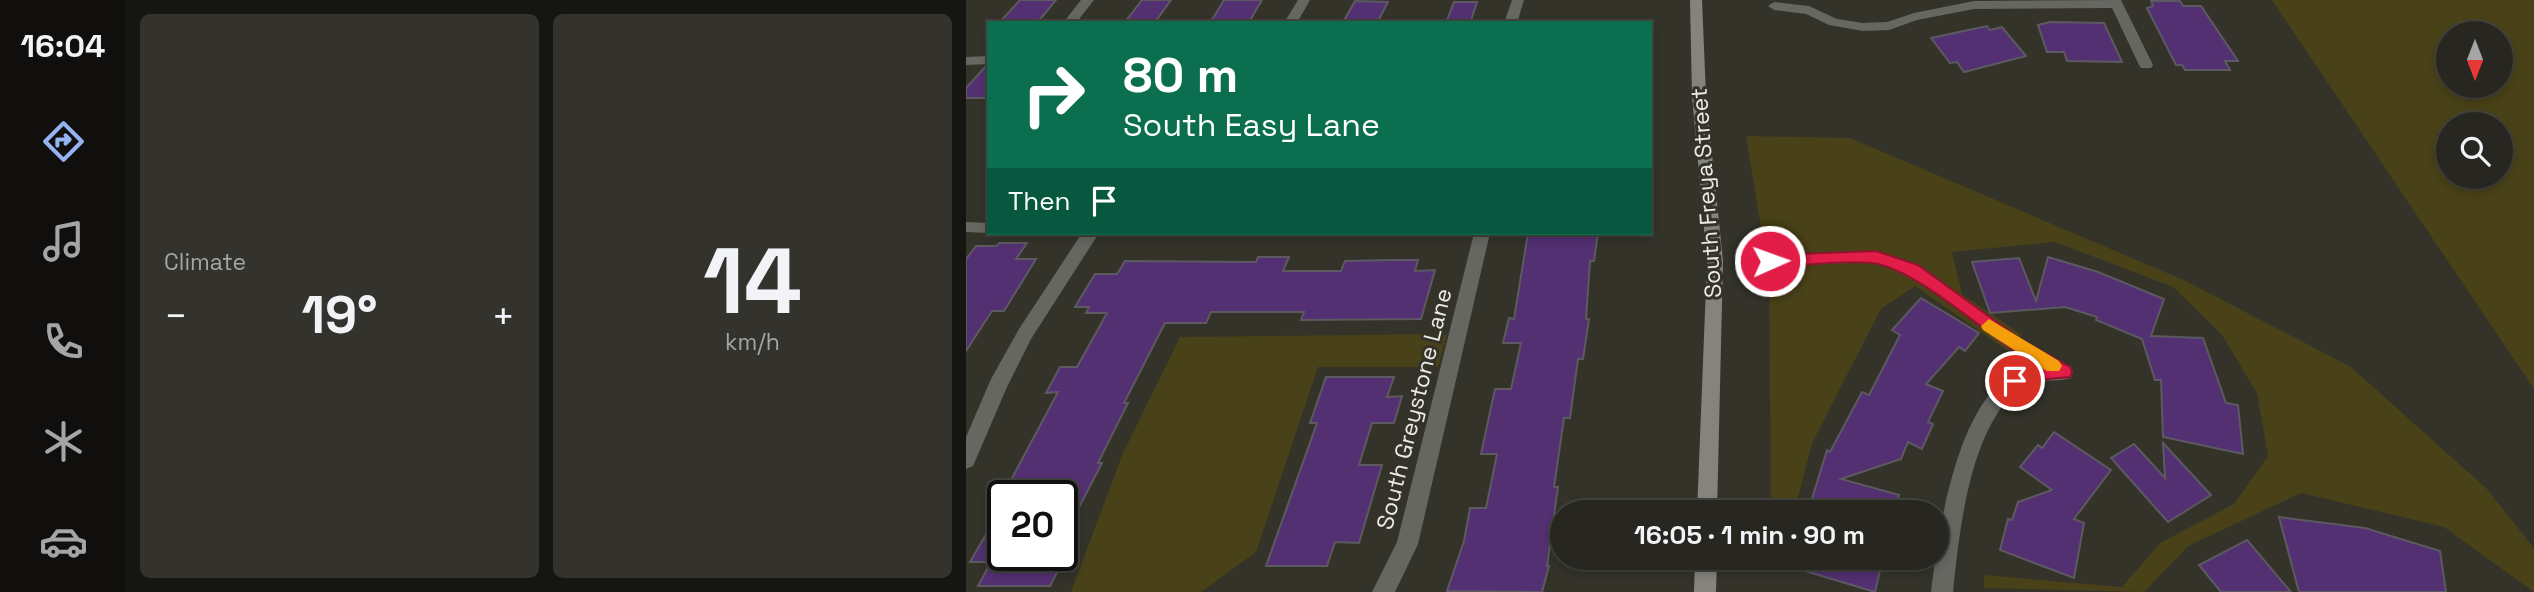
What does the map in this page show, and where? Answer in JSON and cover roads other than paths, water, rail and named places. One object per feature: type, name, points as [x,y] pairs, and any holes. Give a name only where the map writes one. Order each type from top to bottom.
[{"type":"main road","name":"South Freya Street","points":[[1696,0],[1699,96],[1715,261],[1707,500]]},
{"type":"main road","points":[[1705,592],[1706,570]]},
{"type":"street","points":[[1071,21],[1088,0]]},
{"type":"street","points":[[1291,21],[1304,0]]},
{"type":"street","points":[[1511,21],[1518,0]]},
{"type":"street","points":[[1774,6],[1809,10],[1834,22],[1863,27],[1889,26],[1914,17],[1974,5],[2116,2],[2146,65]]},
{"type":"street","points":[[966,61],[987,60]]},
{"type":"street","points":[[966,460],[998,385],[1026,334],[1090,235]]},
{"type":"street","name":"South Greystone Lane","points":[[1383,592],[1407,544],[1482,235]]},
{"type":"street","points":[[1942,592],[1952,512],[1970,453],[1995,400],[2015,381],[2035,373],[2064,372]]},
{"type":"lane","points":[[967,227],[987,228]]},
{"type":"lane","points":[[1770,261],[1876,257],[1891,260],[1912,269],[2014,344],[2064,372]]}]
